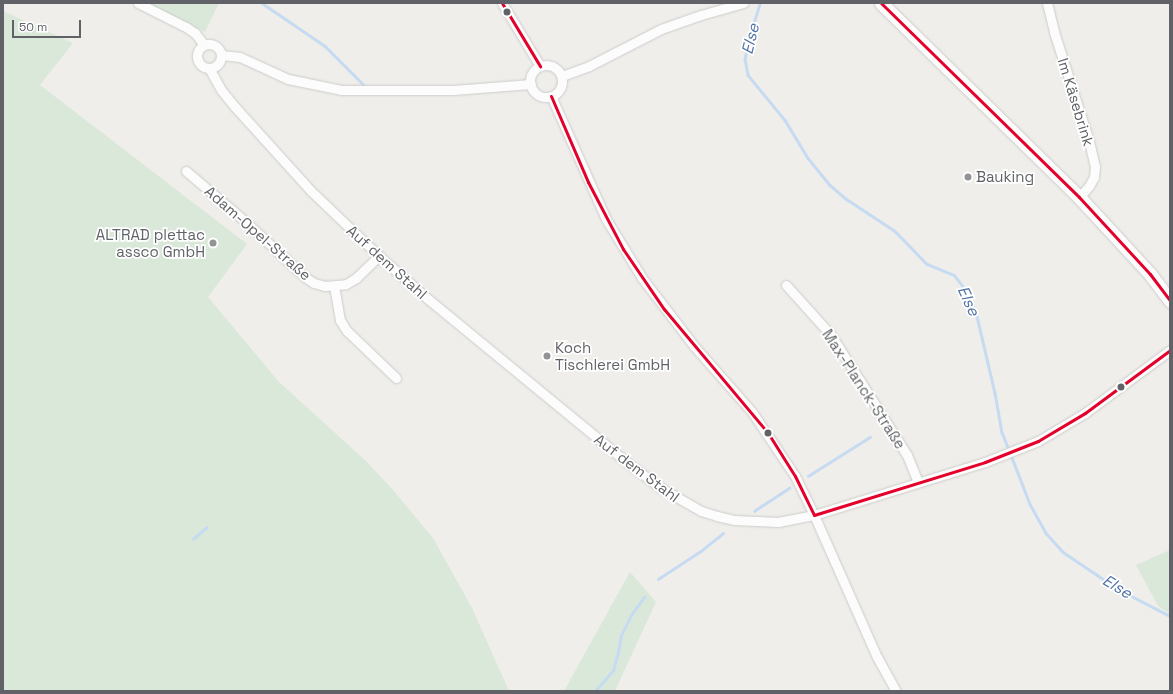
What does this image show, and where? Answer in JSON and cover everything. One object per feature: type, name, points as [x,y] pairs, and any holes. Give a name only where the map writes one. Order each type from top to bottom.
[{"type":"main road","points":[[881,3],[1079,197],[1150,274],[1170,301]]},
{"type":"street","points":[[138,3],[186,27],[195,33],[204,45]]},
{"type":"street","points":[[502,3],[540,66]]},
{"type":"street","points":[[562,76],[589,66],[661,29],[701,15],[743,3]]},
{"type":"street","name":"Im Käsebrink","points":[[1047,3],[1054,32],[1089,141],[1095,166],[1094,177],[1089,186],[1079,197]]},
{"type":"street","points":[[208,44],[217,47],[221,56],[218,64],[209,68],[198,61],[198,52],[204,45],[208,44]]},
{"type":"street","points":[[221,56],[240,57],[288,80],[340,90],[452,90],[531,84]]},
{"type":"street","points":[[540,66],[553,66],[562,76],[561,88],[551,96],[546,97],[536,93],[531,84],[532,73],[540,66]]},
{"type":"street","name":"Auf dem Stahl","points":[[209,68],[222,91],[235,107],[311,191],[379,256],[488,349],[628,464],[680,500],[701,511],[734,520],[778,522],[814,515],[958,471],[1038,441],[1085,413],[1170,350]]},
{"type":"street","points":[[551,96],[588,182],[623,249],[664,309],[764,428],[795,476],[814,515],[877,657],[896,691]]},
{"type":"street","name":"Adam-Opel-Straße","points":[[186,171],[247,223],[305,277],[325,286],[334,286]]},
{"type":"street","points":[[379,256],[356,278],[346,284],[334,286],[338,314],[347,331],[396,378]]},
{"type":"street","name":"Max-Planck-Straße","points":[[786,285],[831,335],[907,455],[918,482]]},
{"type":"green space","points":[[146,3],[219,3],[205,32]]},
{"type":"green space","points":[[3,11],[73,43],[40,85],[247,244],[208,297],[279,382],[365,460],[393,490],[433,538],[472,608],[509,691],[3,691]]},
{"type":"green space","points":[[1170,550],[1170,614],[1158,606],[1136,565]]},
{"type":"green space","points":[[630,572],[656,602],[615,691],[564,691]]},
{"type":"waterway","points":[[262,3],[325,46],[363,84]]},
{"type":"waterway","name":"Else","points":[[760,4],[749,39],[745,59],[748,75],[785,120],[808,158],[830,185],[845,198],[895,231],[927,264],[954,275],[967,292],[976,312],[995,393],[1002,432],[1009,450]]},
{"type":"waterway","points":[[808,476],[870,437]]},
{"type":"waterway","name":"Else","points":[[1011,455],[1030,504],[1046,533],[1063,552],[1118,589],[1170,616]]},
{"type":"waterway","points":[[754,511],[789,488]]},
{"type":"waterway","points":[[193,539],[207,527]]},
{"type":"waterway","points":[[658,579],[701,551],[723,533]]},
{"type":"waterway","points":[[595,691],[613,670],[621,635],[631,615],[644,597]]},
{"type":"transit line","points":[[502,3],[540,66]]},
{"type":"transit line","points":[[881,3],[1079,197],[1150,274],[1170,301]]},
{"type":"transit line","points":[[551,96],[588,182],[623,249],[664,309],[768,433],[795,476],[814,515]]},
{"type":"transit line","points":[[814,515],[985,462],[1038,441],[1085,413],[1170,350]]},
{"type":"place","name":"Bauking","points":[[968,177]]},
{"type":"place","name":"ALTRAD plettac assco GmbH","points":[[213,243]]},
{"type":"place","name":"Koch Tischlerei GmbH","points":[[547,356]]}]
